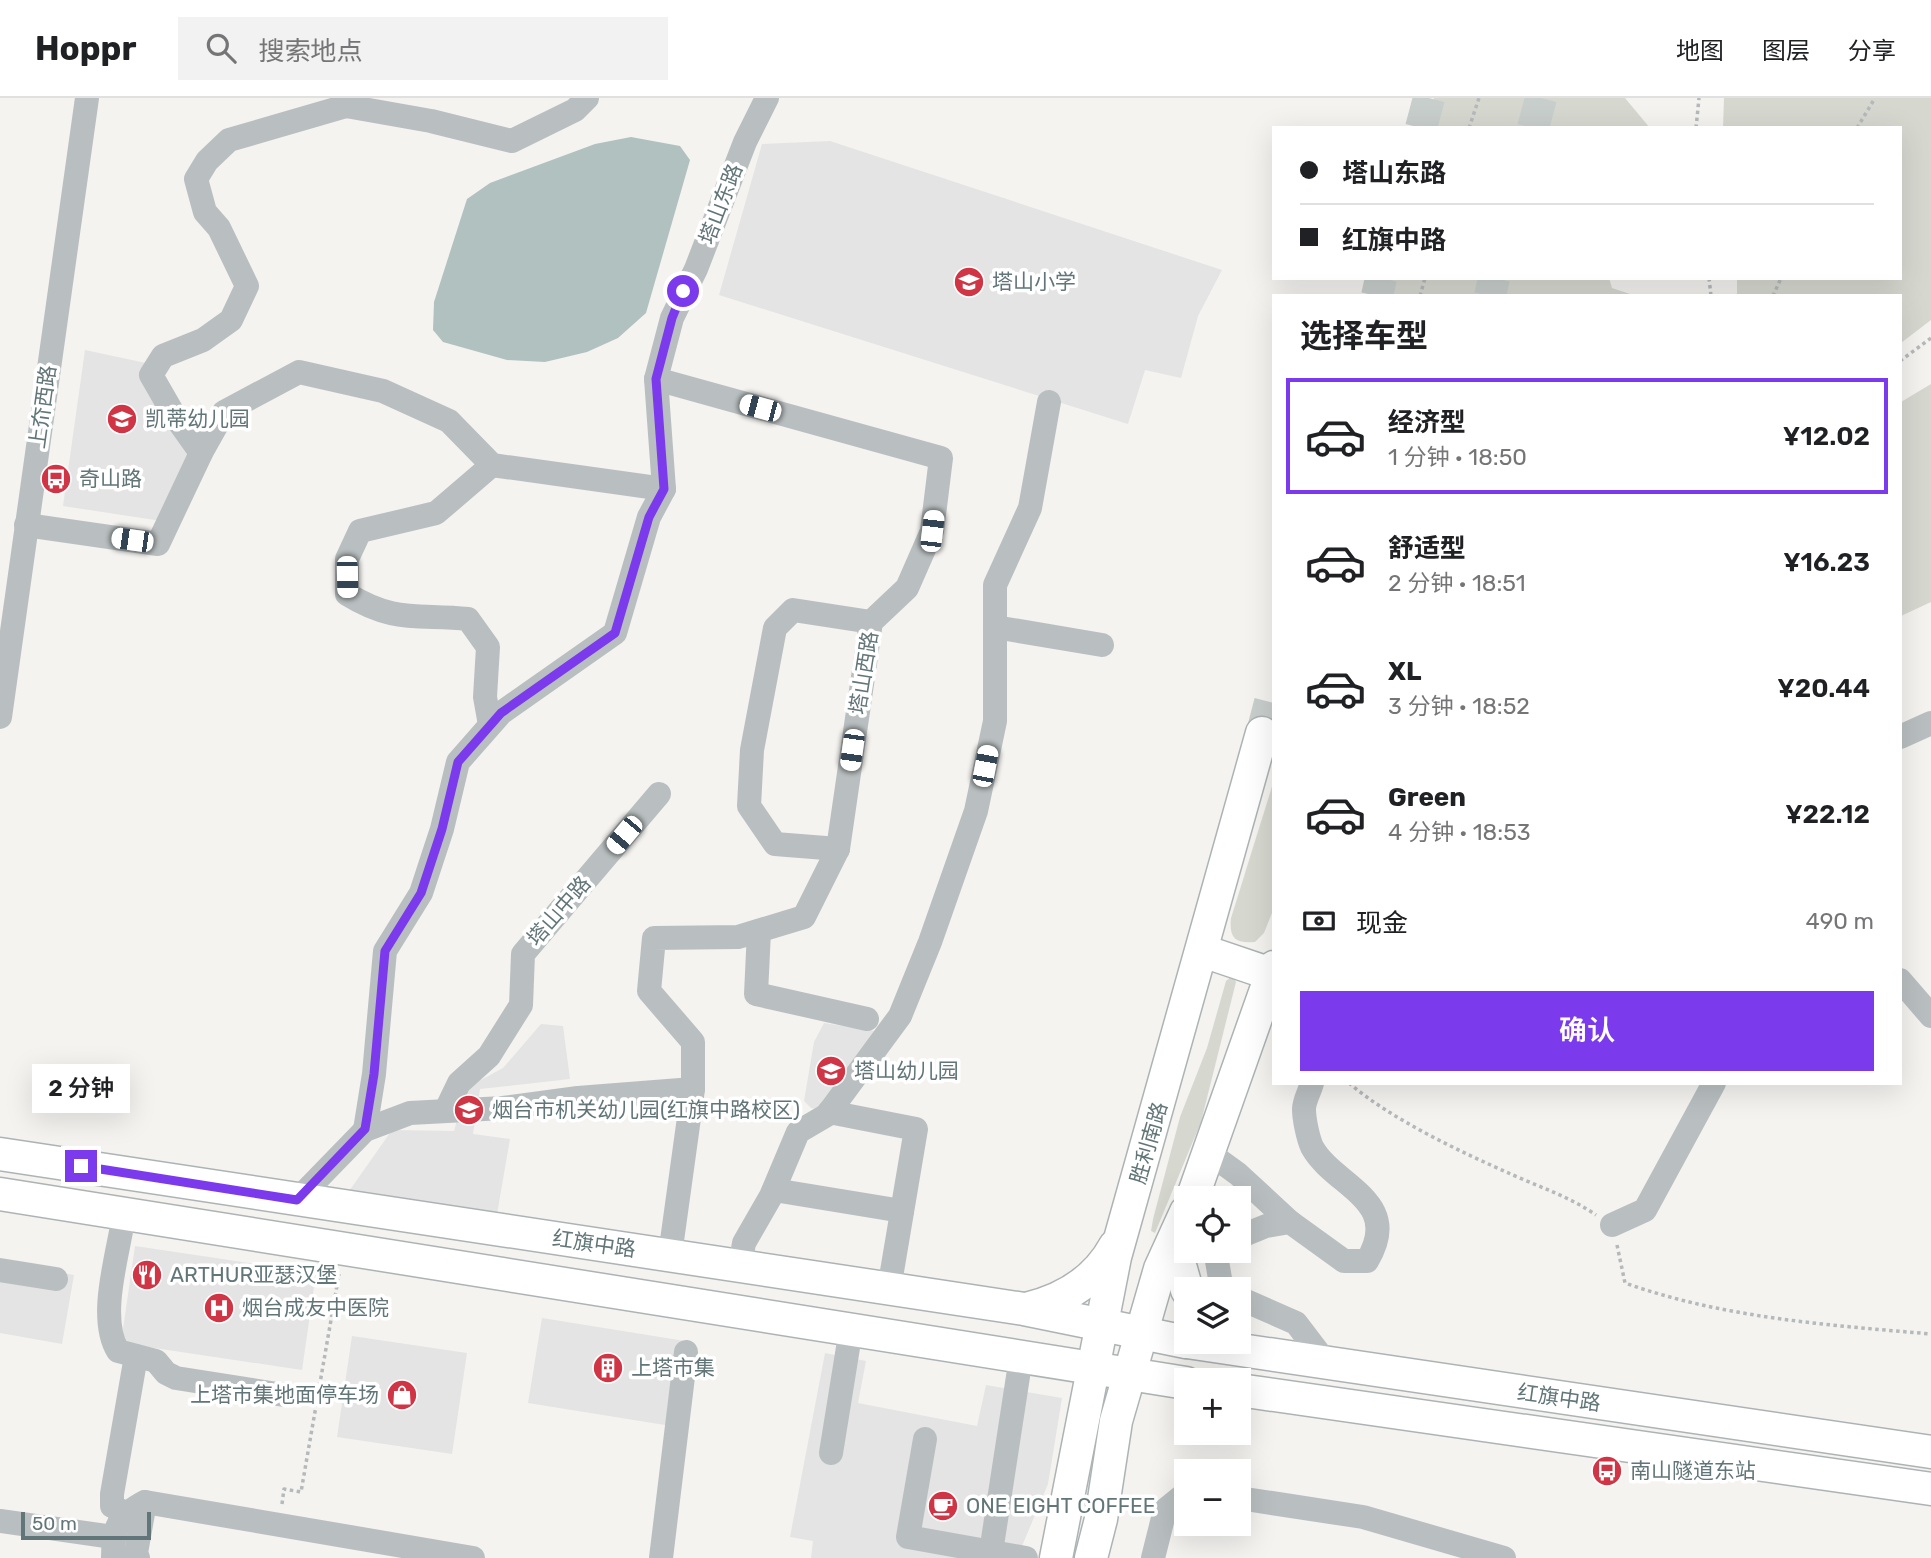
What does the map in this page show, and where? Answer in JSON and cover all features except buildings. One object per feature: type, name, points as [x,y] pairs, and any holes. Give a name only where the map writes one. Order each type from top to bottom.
[{"type":"main road","name":"胜利南路","points":[[1056,1558],[1101,1323],[1123,1229],[1262,733]]},
{"type":"main road","points":[[1203,951],[1272,971]]},
{"type":"main road","points":[[1196,1186],[1272,974]]},
{"type":"main road","name":"红旗中路","points":[[0,1154],[1024,1310],[1101,1323],[1174,1340]]},
{"type":"main road","name":"红旗中路","points":[[0,1194],[1174,1381]]},
{"type":"main road","points":[[1024,1310],[1058,1300],[1101,1269],[1123,1229]]},
{"type":"main road","points":[[1091,1558],[1101,1519],[1116,1421],[1132,1375],[1160,1269],[1174,1239]]},
{"type":"main road","name":"红旗中路","points":[[1251,1350],[1328,1365],[1931,1452]]},
{"type":"main road","name":"红旗中路","points":[[1251,1392],[1931,1489]]},
{"type":"street","name":"上夼西路","points":[[0,717],[87,98]]},
{"type":"street","points":[[201,453],[174,415],[151,375],[163,356],[203,340],[231,320],[247,286],[219,228],[205,212],[196,179],[207,161],[229,140],[346,106],[431,121],[512,141],[575,110],[587,98]]},
{"type":"street","name":"塔山东路","points":[[664,489],[656,379],[672,318],[696,269],[745,142],[767,98]]},
{"type":"street","points":[[26,525],[158,544],[223,412],[299,372],[383,391],[449,421],[492,465],[664,489],[649,517],[615,633],[501,713],[458,762],[442,829],[421,893],[385,951],[374,1074],[365,1129]]},
{"type":"street","name":"塔山西路","points":[[656,379],[941,458],[932,531],[907,588],[870,622],[838,849],[804,917],[738,937],[654,938],[649,991],[693,1042],[693,1089],[670,1255]]},
{"type":"street","points":[[740,1266],[744,1242],[774,1190],[798,1132],[829,1112],[900,1016],[976,811],[995,722],[995,584],[1030,508],[1049,402]]},
{"type":"street","points":[[490,725],[485,697],[488,647],[468,619],[396,616],[373,610],[347,594],[347,559],[360,531],[436,513],[492,465]]},
{"type":"street","points":[[838,849],[775,844],[749,806],[752,750],[775,628],[793,610],[870,622]]},
{"type":"street","points":[[995,627],[1102,645]]},
{"type":"street","points":[[1902,736],[1931,723]]},
{"type":"street","name":"塔山中路","points":[[446,1110],[459,1083],[489,1056],[521,1005],[523,954],[659,794]]},
{"type":"street","points":[[759,931],[756,994],[867,1018]]},
{"type":"street","points":[[1902,982],[1931,1016]]},
{"type":"street","points":[[1209,1153],[1238,1174],[1290,1222],[1344,1261],[1367,1261],[1376,1246],[1376,1217],[1358,1189],[1334,1172],[1312,1146],[1303,1107],[1311,1085]]},
{"type":"street","points":[[1612,1225],[1645,1210],[1713,1085]]},
{"type":"street","points":[[297,1200],[365,1129],[410,1113],[503,1108],[578,1098],[693,1089]]},
{"type":"street","points":[[829,1112],[916,1129],[889,1289]]},
{"type":"street","points":[[774,1190],[902,1211]]},
{"type":"street","points":[[124,1214],[107,1320],[110,1339],[118,1351],[156,1361],[166,1373],[177,1378],[284,1395]]},
{"type":"street","points":[[1251,1232],[1266,1226],[1290,1222]]},
{"type":"street","points":[[0,1270],[56,1279]]},
{"type":"street","points":[[1251,1303],[1296,1323],[1328,1365]]},
{"type":"street","points":[[831,1453],[851,1329]]},
{"type":"street","points":[[661,1558],[686,1352]]},
{"type":"street","points":[[136,1356],[112,1506],[135,1507],[472,1558]]},
{"type":"street","points":[[991,1552],[1021,1357]]},
{"type":"street","points":[[925,1439],[908,1537],[1026,1558]]},
{"type":"street","points":[[1251,1500],[1363,1517],[1504,1558]]},
{"type":"street","points":[[1153,1558],[1165,1510],[1174,1503]]},
{"type":"street","points":[[0,1521],[113,1548],[135,1507]]},
{"type":"street","points":[[135,1507],[138,1558]]},
{"type":"path","points":[[1470,126],[1479,98]]},
{"type":"path","points":[[1696,126],[1699,98]]},
{"type":"path","points":[[1858,126],[1875,98]]},
{"type":"path","points":[[1902,360],[1931,338]]},
{"type":"path","points":[[280,1516],[284,1489],[301,1492],[339,1274]]},
{"type":"shaded area","points":[[1434,98],[1625,98],[1648,126],[1427,126]]},
{"type":"shaded area","points":[[1724,98],[1931,98],[1931,320],[1902,342],[1902,294],[1737,294],[1737,280],[1902,280],[1902,126],[1723,126]]},
{"type":"shaded area","points":[[631,137],[680,146],[690,160],[646,313],[618,338],[587,352],[545,362],[507,360],[443,342],[433,330],[434,302],[467,199],[490,183],[595,144]]},
{"type":"shaded area","name":"塔山小学","points":[[830,141],[1222,270],[1198,316],[1181,378],[1145,370],[1128,424],[719,295],[762,144]]},
{"type":"shaded area","points":[[1388,280],[1610,280],[1612,288],[1630,294],[1385,294]]},
{"type":"shaded area","name":"凯蒂幼儿园","points":[[85,350],[146,363],[190,446],[168,522],[63,506]]},
{"type":"shaded area","points":[[1931,384],[1931,602],[1902,616],[1902,401]]},
{"type":"shaded area","points":[[1272,786],[1272,913],[1264,933],[1255,942],[1238,941],[1232,935],[1231,918]]},
{"type":"shaded area","points":[[1232,976],[1236,982],[1201,1122],[1155,1233],[1151,1231],[1153,1219],[1180,1117],[1207,1048],[1226,981]]},
{"type":"shaded area","name":"塔山幼儿园","points":[[824,1023],[881,1032],[826,1110],[811,1108],[804,1101],[814,1042]]},
{"type":"shaded area","name":"烟台市机关幼儿园(红旗中路校区)","points":[[541,1024],[563,1026],[570,1079],[480,1089],[473,1134],[510,1139],[497,1214],[347,1194],[392,1130],[454,1131],[466,1088],[503,1068]]},
{"type":"shaded area","name":"烟台成友中医院","points":[[135,1246],[316,1273],[302,1370],[121,1343]]},
{"type":"shaded area","points":[[0,1262],[74,1275],[62,1344],[0,1333]]},
{"type":"shaded area","name":"上塔市集","points":[[542,1318],[685,1341],[671,1426],[528,1403]]},
{"type":"shaded area","name":"上塔市集地面停车场","points":[[352,1336],[467,1353],[452,1454],[337,1437]]},
{"type":"shaded area","points":[[825,1353],[866,1361],[858,1403],[977,1426],[986,1385],[1062,1398],[1048,1484],[1017,1558],[811,1558],[813,1541],[790,1537]]},
{"type":"tunnel","points":[[1422,126],[1429,98]]},
{"type":"tunnel","points":[[1534,126],[1541,98]]},
{"type":"tunnel","points":[[1377,294],[1381,280]]},
{"type":"tunnel","points":[[1490,294],[1494,280]]},
{"type":"tunnel","points":[[1262,733],[1272,695]]},
{"type":"place","name":"塔山小学","points":[[969,282]]},
{"type":"place","name":"凯蒂幼儿园","points":[[122,419]]},
{"type":"place","name":"奇山路","points":[[56,479]]},
{"type":"place","name":"塔山幼儿园","points":[[831,1071]]},
{"type":"place","name":"烟台市机关幼儿园(红旗中路校区)","points":[[469,1110]]},
{"type":"place","name":"ARTHUR亚瑟汉堡","points":[[147,1275]]},
{"type":"place","name":"烟台成友中医院","points":[[219,1308]]},
{"type":"place","name":"上塔市集","points":[[608,1368]]},
{"type":"place","name":"上塔市集地面停车场","points":[[402,1395]]},
{"type":"place","name":"南山隧道东站","points":[[1607,1471]]},
{"type":"place","name":"ONE EIGHT COFFEE","points":[[943,1506]]},
{"type":"route","points":[[81,1166],[297,1200],[365,1129],[374,1074],[385,951],[421,893],[442,829],[458,762],[501,713],[615,633],[649,517],[664,489],[656,379],[672,318],[683,291]]}]
